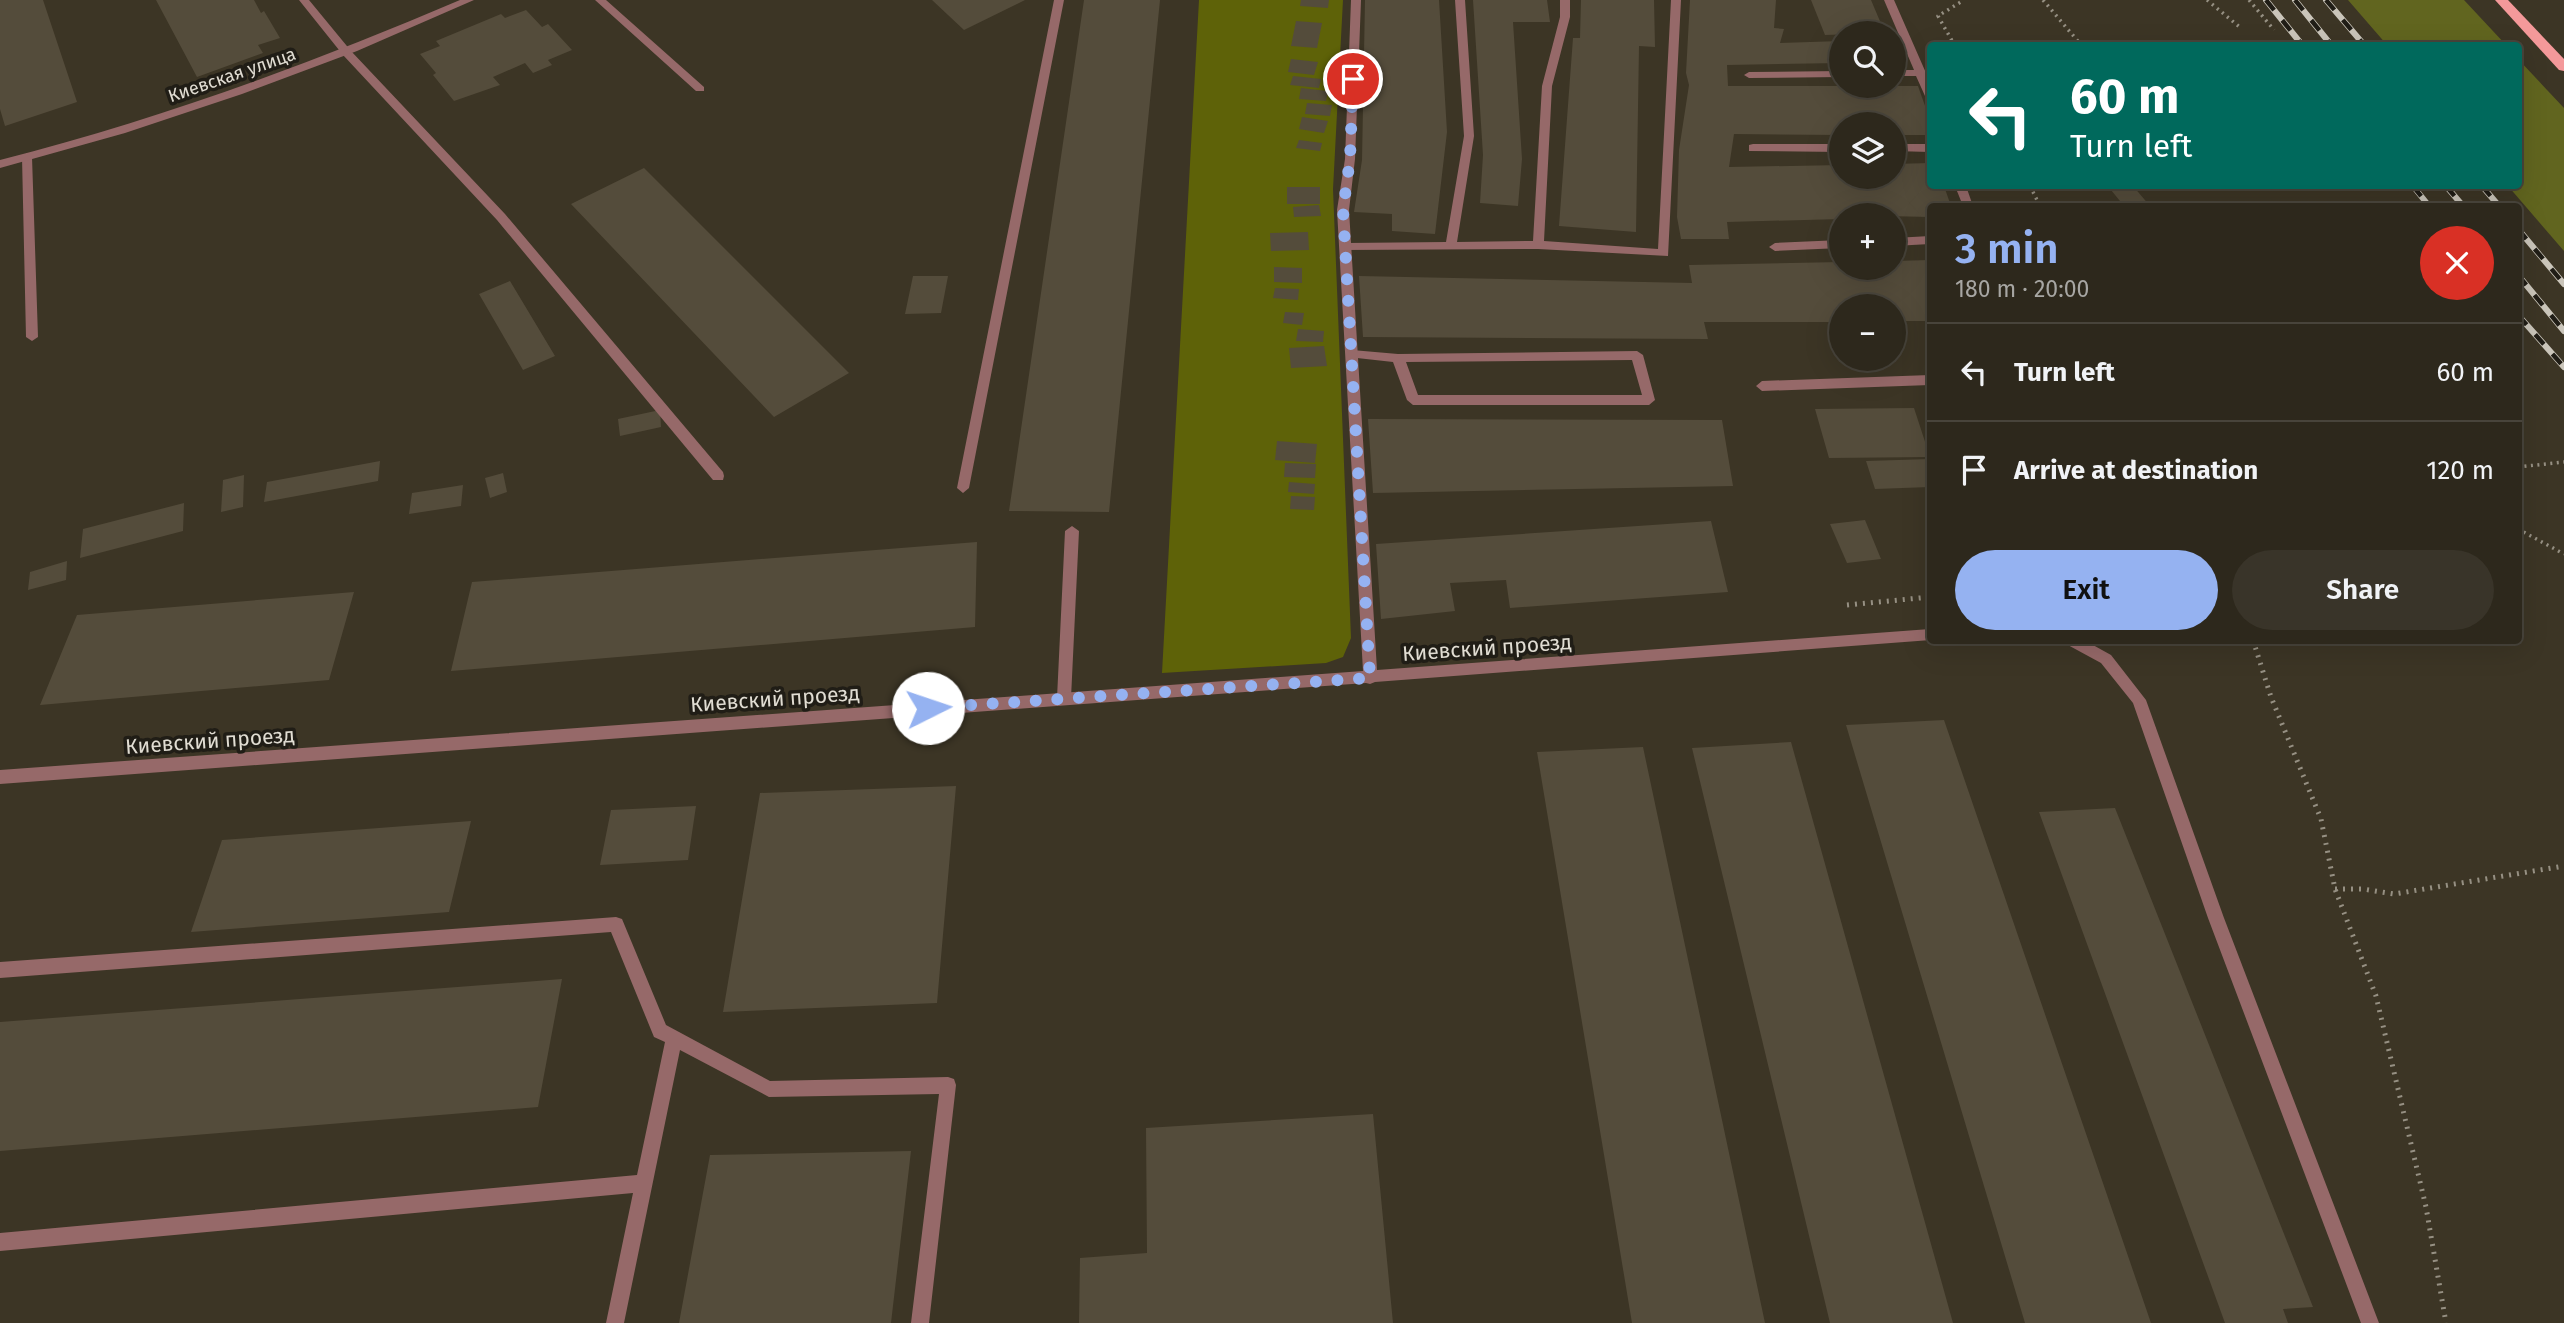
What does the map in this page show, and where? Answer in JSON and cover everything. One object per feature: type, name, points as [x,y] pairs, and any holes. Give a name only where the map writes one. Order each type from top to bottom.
[{"type":"main road","points":[[2501,0],[2564,66]]},
{"type":"street","points":[[304,0],[347,53],[501,217],[718,476]]},
{"type":"street","name":"Киевская улица","points":[[0,164],[191,110],[347,53],[469,0]]},
{"type":"street","points":[[600,0],[700,89]]},
{"type":"street","points":[[963,488],[1059,0]]},
{"type":"street","points":[[1356,0],[1350,159],[1343,210],[1370,678]]},
{"type":"street","points":[[1451,246],[1469,136],[1460,0]]},
{"type":"street","points":[[1538,244],[1547,86],[1565,17],[1565,0]]},
{"type":"street","points":[[1346,247],[1538,244],[1664,253],[1676,0]]},
{"type":"street","points":[[1889,0],[1927,88]]},
{"type":"street","points":[[1906,73],[1921,73]]},
{"type":"street","points":[[1749,75],[1829,74]]},
{"type":"street","points":[[1754,148],[1829,148]]},
{"type":"street","points":[[1906,148],[1927,148]]},
{"type":"street","points":[[27,157],[32,337]]},
{"type":"street","points":[[1906,241],[1927,240]]},
{"type":"street","points":[[1775,247],[1829,245]]},
{"type":"street","points":[[1352,354],[1398,358],[1637,355],[1648,400],[1413,400],[1398,358]]},
{"type":"street","points":[[1762,386],[1927,380]]},
{"type":"street","points":[[1064,698],[1072,531]]},
{"type":"street","name":"Киевский проезд","points":[[0,777],[1927,635]]},
{"type":"street","points":[[2078,644],[2106,659],[2139,700],[2216,918],[2370,1323]]},
{"type":"street","points":[[0,970],[616,923],[660,1031],[769,1089],[948,1085],[920,1323]]},
{"type":"street","points":[[615,1323],[674,1038]]},
{"type":"street","points":[[0,1242],[644,1183]]},
{"type":"path","points":[[1953,42],[1938,16],[1964,0]]},
{"type":"path","points":[[2043,0],[2079,42]]},
{"type":"path","points":[[2207,0],[2242,29]]},
{"type":"path","points":[[2249,0],[2274,30]]},
{"type":"path","points":[[2522,467],[2564,462]]},
{"type":"path","points":[[2522,530],[2564,554]]},
{"type":"path","points":[[1905,599],[1927,597]]},
{"type":"path","points":[[2254,644],[2271,697],[2321,819],[2335,889],[2376,996],[2426,1207],[2446,1323]]},
{"type":"path","points":[[2335,889],[2363,889],[2395,894],[2564,866]]},
{"type":"green space","points":[[2348,0],[2464,0],[2503,42],[2384,42]]},
{"type":"green space","points":[[2522,63],[2564,108],[2564,251],[2511,189],[2522,189]]},
{"type":"shaded area","points":[[1199,0],[1343,0],[1333,189],[1351,638],[1343,657],[1326,663],[1162,673]]},
{"type":"building","points":[[0,0],[43,0],[77,102],[5,126],[0,109]]},
{"type":"building","points":[[156,0],[254,0],[280,38],[258,45],[263,53],[197,77]]},
{"type":"building","points":[[932,0],[1025,0],[964,30]]},
{"type":"building","points":[[1084,0],[1160,0],[1109,512],[1009,511]]},
{"type":"building","points":[[1301,0],[1329,0],[1328,8],[1300,6]]},
{"type":"building","points":[[1365,0],[1439,0],[1447,132],[1435,234],[1392,231],[1392,214],[1354,212],[1362,160]]},
{"type":"building","points":[[1473,0],[1547,0],[1550,22],[1513,22],[1522,159],[1518,206],[1480,203],[1483,155]]},
{"type":"building","points":[[1581,0],[1654,0],[1655,47],[1639,46],[1636,232],[1559,226],[1573,38],[1580,38]]},
{"type":"building","points":[[1690,0],[1776,0],[1774,28],[1784,29],[1780,43],[1829,41],[1829,63],[1727,65],[1728,86],[1829,86],[1829,98],[1906,98],[1906,86],[1918,86],[1927,112],[1927,135],[1906,135],[1906,112],[1829,112],[1829,135],[1734,134],[1729,167],[1829,165],[1829,189],[1906,189],[1906,164],[1927,163],[1927,189],[1945,189],[1950,203],[1927,203],[1927,217],[1906,216],[1906,203],[1829,203],[1829,219],[1727,222],[1729,239],[1681,239],[1677,217],[1679,150],[1689,85],[1686,73]]},
{"type":"building","points":[[1811,0],[1871,0],[1880,21],[1829,21],[1829,35],[1825,35]]},
{"type":"building","points":[[526,10],[542,27],[548,24],[572,50],[548,60],[552,65],[533,73],[525,63],[493,77],[500,85],[454,101],[420,54],[440,46],[436,41],[501,14],[505,18]]},
{"type":"building","points":[[1296,21],[1322,23],[1317,48],[1291,46]]},
{"type":"building","points":[[1291,59],[1318,62],[1314,75],[1288,72]]},
{"type":"building","points":[[1293,76],[1321,79],[1319,88],[1290,85]]},
{"type":"building","points":[[1301,88],[1328,91],[1326,101],[1299,99]]},
{"type":"building","points":[[1307,103],[1332,105],[1330,116],[1305,114]]},
{"type":"building","points":[[1302,117],[1328,121],[1324,133],[1299,129]]},
{"type":"building","points":[[1299,140],[1322,143],[1320,151],[1296,148]]},
{"type":"building","points":[[644,168],[849,373],[774,417],[571,204]]},
{"type":"building","points":[[1287,187],[1320,187],[1320,204],[1287,204]]},
{"type":"building","points":[[2136,189],[2147,203],[2122,203],[2111,190]]},
{"type":"building","points":[[1319,205],[1321,216],[1294,217],[1293,207]]},
{"type":"building","points":[[1308,232],[1309,250],[1271,251],[1270,233]]},
{"type":"building","points":[[1927,260],[1927,321],[1906,321],[1906,294],[1829,294],[1829,322],[1704,322],[1708,339],[1363,337],[1359,276],[1692,283],[1689,265],[1829,262],[1829,280],[1906,280],[1906,261]]},
{"type":"building","points":[[1274,267],[1302,268],[1302,283],[1274,282]]},
{"type":"building","points":[[913,276],[948,276],[941,313],[905,314]]},
{"type":"building","points":[[510,281],[555,356],[523,370],[479,294]]},
{"type":"building","points":[[1275,288],[1299,289],[1298,300],[1273,298]]},
{"type":"building","points":[[1285,312],[1304,313],[1302,325],[1283,323]]},
{"type":"building","points":[[1298,329],[1324,331],[1323,342],[1296,341]]},
{"type":"building","points":[[1324,346],[1327,366],[1291,368],[1289,348]]},
{"type":"building","points":[[1914,408],[1927,448],[1927,457],[1829,458],[1815,409]]},
{"type":"building","points":[[660,410],[661,427],[620,436],[618,419]]},
{"type":"building","points":[[1368,419],[1722,420],[1733,486],[1373,493]]},
{"type":"building","points":[[1277,441],[1317,444],[1315,463],[1275,460]]},
{"type":"building","points":[[1927,459],[1927,487],[1875,489],[1866,461]]},
{"type":"building","points":[[380,461],[378,481],[264,502],[267,482]]},
{"type":"building","points":[[1285,463],[1316,464],[1315,478],[1284,477]]},
{"type":"building","points":[[503,473],[507,492],[490,498],[485,478]]},
{"type":"building","points":[[244,475],[243,507],[221,512],[223,480]]},
{"type":"building","points":[[1289,482],[1315,484],[1314,494],[1288,492]]},
{"type":"building","points":[[463,485],[461,506],[409,514],[412,493]]},
{"type":"building","points":[[1291,496],[1315,497],[1314,510],[1290,509]]},
{"type":"building","points":[[184,503],[183,531],[80,558],[83,529]]},
{"type":"building","points":[[1865,520],[1881,559],[1847,563],[1830,524]]},
{"type":"building","points":[[1711,521],[1728,592],[1510,608],[1506,580],[1450,583],[1455,611],[1381,619],[1376,544]]},
{"type":"building","points":[[977,542],[975,627],[451,671],[472,582]]},
{"type":"building","points":[[67,561],[66,580],[28,590],[30,572]]},
{"type":"building","points":[[354,592],[329,680],[40,705],[77,615]]},
{"type":"building","points":[[1944,720],[2151,1323],[2025,1323],[1846,725]]},
{"type":"building","points":[[1791,742],[1953,1323],[1830,1323],[1692,748]]},
{"type":"building","points":[[1643,747],[1765,1323],[1632,1323],[1537,752]]},
{"type":"building","points":[[956,786],[937,1003],[723,1012],[760,793]]},
{"type":"building","points":[[696,806],[688,860],[600,865],[611,810]]},
{"type":"building","points":[[2115,808],[2313,1307],[2283,1309],[2288,1323],[2225,1323],[2039,812]]},
{"type":"building","points":[[471,821],[449,912],[191,932],[222,840]]},
{"type":"building","points":[[562,979],[538,1107],[0,1151],[0,1022]]},
{"type":"building","points":[[1373,1114],[1393,1323],[1079,1323],[1080,1258],[1147,1253],[1146,1128]]},
{"type":"building","points":[[911,1151],[891,1323],[679,1323],[710,1155]]},
{"type":"railway","points":[[2266,0],[2300,42]]},
{"type":"railway","points":[[2295,0],[2329,42]]},
{"type":"railway","points":[[2326,0],[2362,42]]},
{"type":"railway","points":[[2415,189],[2427,203]]},
{"type":"railway","points":[[2449,189],[2460,203]]},
{"type":"railway","points":[[2485,189],[2496,203]]},
{"type":"railway","points":[[2522,234],[2564,284]]},
{"type":"railway","points":[[2522,280],[2564,331]]},
{"type":"railway","points":[[2522,320],[2564,367]]},
{"type":"route","points":[[928,708],[1370,678],[1343,210],[1350,159],[1353,79]]}]
